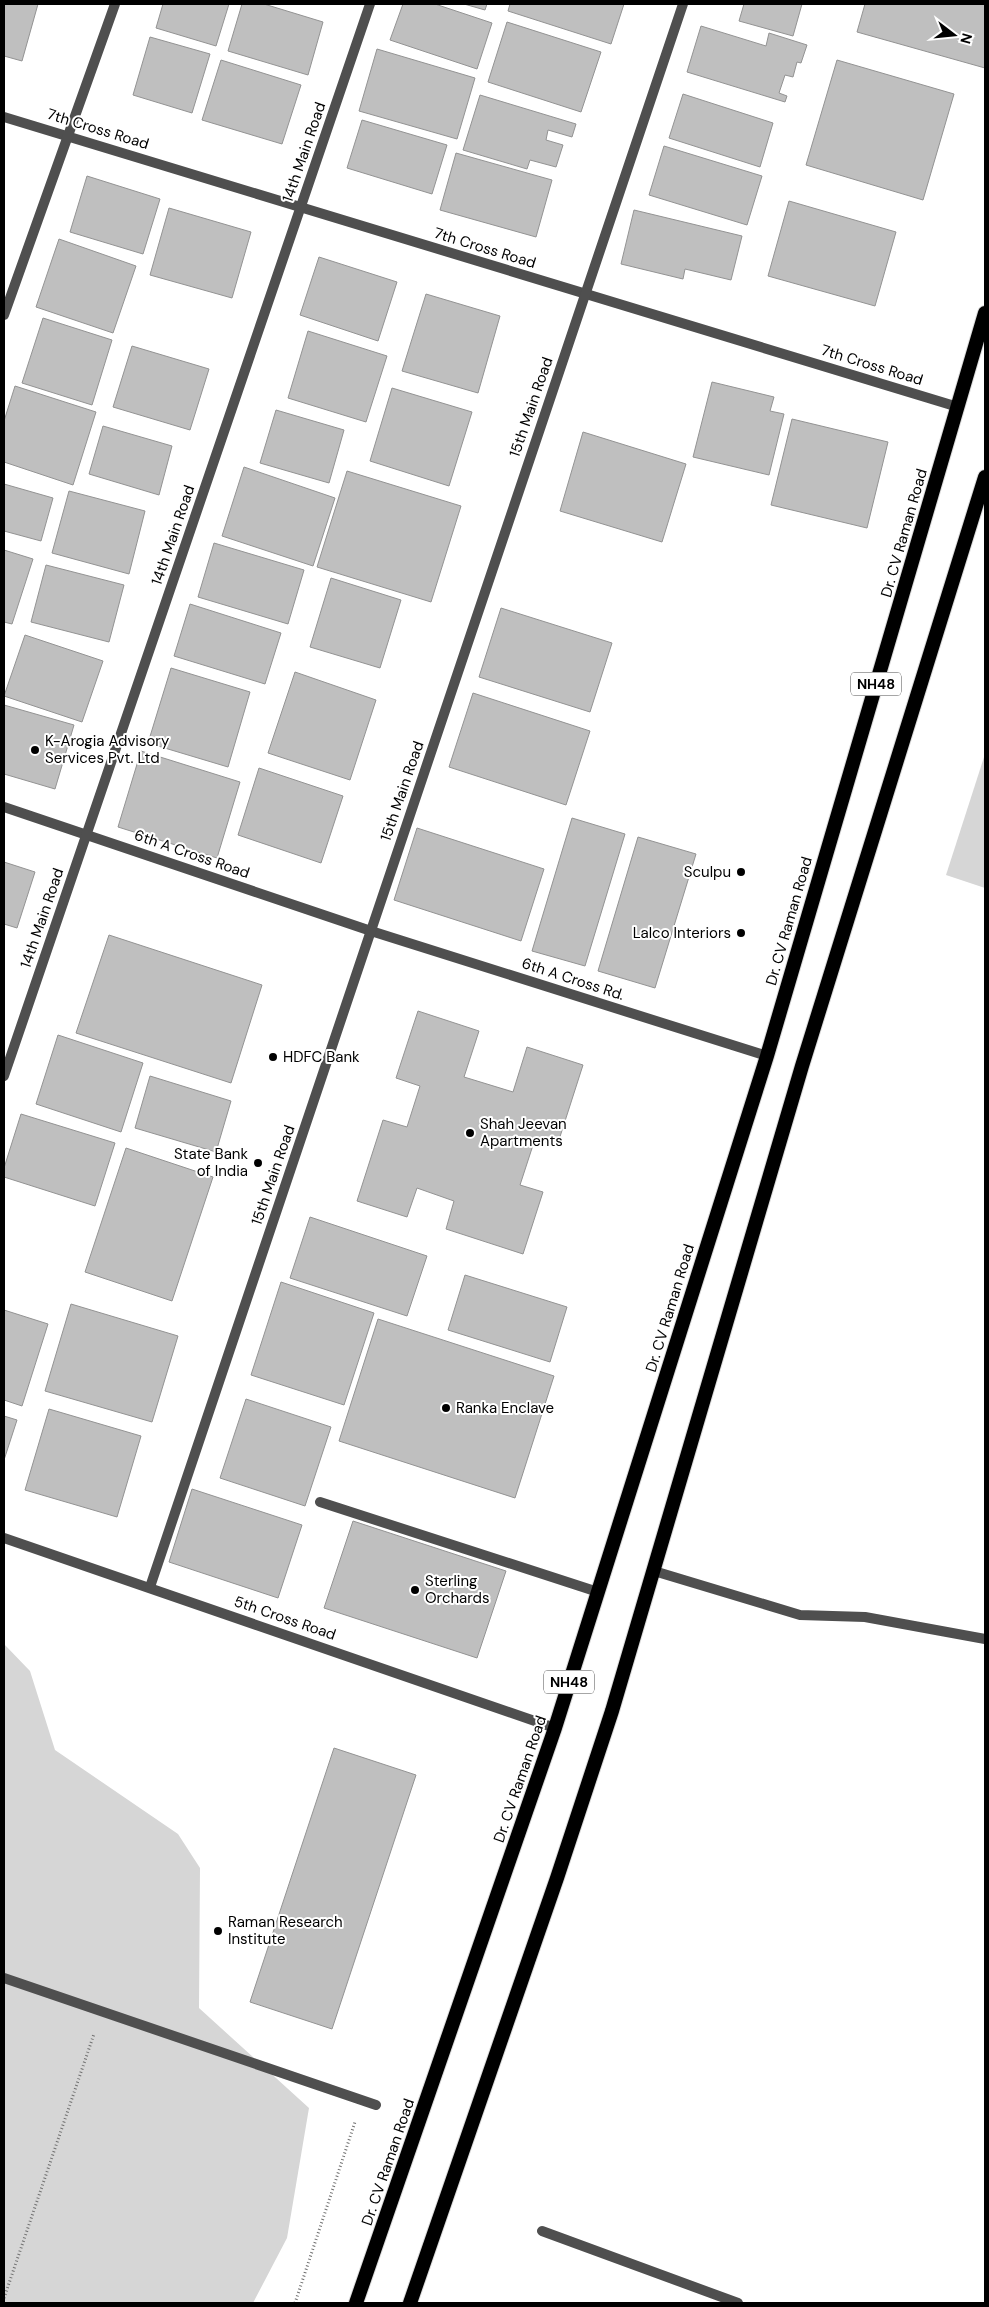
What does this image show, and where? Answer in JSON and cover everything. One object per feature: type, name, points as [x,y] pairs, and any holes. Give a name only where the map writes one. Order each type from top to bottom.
[{"type":"highway","name":"Dr. CV Raman Road","points":[[356,2303],[555,1728],[598,1592],[767,1056],[985,313]]},
{"type":"highway","name":"NH48","points":[[410,2303],[557,1878],[612,1711],[802,1066],[985,477]]},
{"type":"street","points":[[4,315],[114,4]]},
{"type":"street","name":"14th Main Road","points":[[4,1076],[370,4]]},
{"type":"street","name":"15th Main Road","points":[[150,1587],[683,4]]},
{"type":"street","name":"7th Cross Road","points":[[4,116],[958,407]]},
{"type":"street","name":"6th A Cross Road","points":[[4,807],[371,931]]},
{"type":"street","name":"6th A Cross Rd.","points":[[371,931],[767,1056]]},
{"type":"street","points":[[320,1502],[598,1592]]},
{"type":"street","name":"5th Cross Road","points":[[4,1538],[555,1728]]},
{"type":"street","points":[[654,1571],[800,1616],[865,1617],[985,1639]]},
{"type":"street","points":[[4,1978],[376,2105]]},
{"type":"street","points":[[542,2232],[738,2303]]},
{"type":"path","points":[[4,2298],[101,2012]]},
{"type":"path","points":[[295,2303],[363,2100]]},
{"type":"shaded area","points":[[985,754],[985,888],[946,875]]},
{"type":"shaded area","points":[[4,1644],[30,1671],[55,1750],[178,1834],[200,1868],[199,2008],[309,2108],[287,2238],[253,2303],[4,2303]]},
{"type":"building","points":[[4,4],[38,4],[22,61],[4,56]]},
{"type":"building","points":[[163,4],[229,4],[216,46],[156,28]]},
{"type":"building","points":[[242,4],[264,4],[323,22],[308,75],[228,51]]},
{"type":"building","points":[[403,4],[435,4],[492,23],[477,69],[390,40]]},
{"type":"building","points":[[464,4],[487,4],[485,10]]},
{"type":"building","points":[[510,4],[624,4],[611,44],[508,11]]},
{"type":"building","points":[[744,4],[802,4],[793,36],[739,21]]},
{"type":"building","points":[[865,4],[985,4],[985,68],[857,32]]},
{"type":"building","points":[[507,22],[601,52],[581,112],[488,82]]},
{"type":"building","points":[[701,26],[766,46],[769,33],[807,45],[801,63],[797,62],[793,77],[785,75],[779,93],[787,96],[785,102],[687,72]]},
{"type":"building","points":[[150,37],[210,54],[192,113],[133,95]]},
{"type":"building","points":[[377,49],[475,78],[457,139],[359,111]]},
{"type":"building","points":[[221,60],[301,85],[282,144],[202,120]]},
{"type":"building","points":[[837,60],[954,94],[923,200],[806,165]]},
{"type":"building","points":[[683,94],[773,123],[760,167],[669,138]]},
{"type":"building","points":[[480,95],[576,124],[572,137],[548,130],[546,140],[563,145],[556,167],[530,160],[527,169],[463,150]]},
{"type":"building","points":[[362,120],[447,145],[432,194],[347,168]]},
{"type":"building","points":[[664,146],[762,176],[747,225],[649,195]]},
{"type":"building","points":[[456,153],[552,180],[536,237],[440,210]]},
{"type":"building","points":[[87,176],[160,199],[143,254],[70,232]]},
{"type":"building","points":[[789,201],[896,232],[875,306],[768,276]]},
{"type":"building","points":[[169,208],[251,232],[232,298],[150,275]]},
{"type":"building","points":[[634,210],[742,236],[731,280],[685,269],[683,279],[621,264]]},
{"type":"building","points":[[59,239],[136,266],[113,333],[36,307]]},
{"type":"building","points":[[319,257],[397,282],[378,341],[300,315]]},
{"type":"building","points":[[426,294],[500,316],[478,393],[402,371]]},
{"type":"building","points":[[43,318],[112,340],[92,405],[22,383]]},
{"type":"building","points":[[308,331],[387,356],[366,422],[288,398]]},
{"type":"building","points":[[132,346],[209,369],[190,430],[113,407]]},
{"type":"building","points":[[712,382],[774,397],[770,411],[784,414],[769,475],[693,457]]},
{"type":"building","points":[[15,386],[96,412],[73,485],[4,462],[4,421]]},
{"type":"building","points":[[392,388],[472,412],[449,486],[370,461]]},
{"type":"building","points":[[276,410],[344,430],[329,483],[260,463]]},
{"type":"building","points":[[792,419],[888,442],[867,528],[771,505]]},
{"type":"building","points":[[103,426],[172,446],[159,495],[89,474]]},
{"type":"building","points":[[583,432],[686,464],[662,542],[560,511]]},
{"type":"building","points":[[244,467],[335,498],[313,566],[222,536]]},
{"type":"building","points":[[347,471],[461,506],[431,602],[317,567]]},
{"type":"building","points":[[4,484],[53,498],[41,541],[4,531]]},
{"type":"building","points":[[69,491],[145,511],[129,574],[52,553]]},
{"type":"building","points":[[214,543],[304,570],[288,624],[198,597]]},
{"type":"building","points":[[4,550],[33,559],[12,624],[4,622]]},
{"type":"building","points":[[46,565],[124,585],[109,642],[31,622]]},
{"type":"building","points":[[331,578],[401,600],[380,668],[310,647]]},
{"type":"building","points":[[190,604],[281,633],[265,684],[174,656]]},
{"type":"building","points":[[501,608],[612,643],[590,712],[479,677]]},
{"type":"building","points":[[25,635],[103,661],[82,722],[4,696]]},
{"type":"building","points":[[171,668],[250,692],[228,767],[148,743]]},
{"type":"building","points":[[295,672],[376,700],[350,780],[268,753]]},
{"type":"building","points":[[473,693],[590,731],[566,805],[449,767]]},
{"type":"building","name":"K-Arogia Advisory Services Pvt. Ltd","points":[[4,705],[74,725],[55,789],[4,774]]},
{"type":"building","points":[[141,751],[240,782],[217,858],[118,827]]},
{"type":"building","points":[[259,768],[343,796],[321,863],[238,835]]},
{"type":"building","points":[[572,818],[625,834],[585,966],[532,951]]},
{"type":"building","points":[[417,828],[544,869],[521,941],[394,900]]},
{"type":"building","points":[[638,837],[696,854],[655,988],[598,971]]},
{"type":"building","points":[[4,862],[35,872],[17,928],[4,924]]},
{"type":"building","points":[[109,935],[262,985],[231,1083],[76,1033]]},
{"type":"building","name":"Shah Jeevan Apartments","points":[[418,1011],[479,1031],[464,1077],[513,1092],[527,1047],[583,1065],[557,1146],[535,1139],[520,1185],[543,1192],[523,1254],[446,1229],[454,1201],[417,1188],[407,1217],[357,1201],[383,1120],[407,1127],[420,1086],[396,1078]]},
{"type":"building","points":[[58,1035],[143,1063],[121,1132],[36,1104]]},
{"type":"building","points":[[150,1076],[231,1101],[216,1152],[135,1128]]},
{"type":"building","points":[[21,1114],[115,1143],[95,1206],[4,1177],[4,1168]]},
{"type":"building","points":[[126,1148],[213,1177],[172,1301],[85,1272]]},
{"type":"building","points":[[310,1217],[427,1256],[407,1316],[290,1278]]},
{"type":"building","points":[[465,1275],[567,1307],[550,1362],[448,1330]]},
{"type":"building","points":[[281,1282],[374,1313],[344,1405],[251,1375]]},
{"type":"building","points":[[71,1304],[178,1336],[152,1422],[45,1391]]},
{"type":"building","points":[[4,1310],[48,1324],[22,1406],[4,1400]]},
{"type":"building","name":"Ranka Enclave","points":[[378,1319],[554,1376],[515,1498],[339,1441]]},
{"type":"building","points":[[246,1399],[331,1427],[305,1506],[220,1478]]},
{"type":"building","points":[[49,1409],[141,1436],[117,1517],[25,1490]]},
{"type":"building","points":[[4,1416],[17,1420],[4,1460]]},
{"type":"building","points":[[192,1489],[302,1525],[278,1598],[169,1562]]},
{"type":"building","name":"Sterling Orchards","points":[[353,1521],[506,1571],[477,1658],[324,1608]]},
{"type":"building","points":[[334,1748],[416,1775],[332,2029],[250,2002]]},
{"type":"place","name":"K-Arogia Advisory Services Pvt. Ltd","points":[[35,750]]},
{"type":"place","name":"Sculpu","points":[[741,872]]},
{"type":"place","name":"Lalco Interiors","points":[[741,933]]},
{"type":"place","name":"HDFC Bank","points":[[273,1057]]},
{"type":"place","name":"Shah Jeevan Apartments","points":[[470,1133]]},
{"type":"place","name":"State Bank of India","points":[[258,1163]]},
{"type":"place","name":"Ranka Enclave","points":[[446,1408]]},
{"type":"place","name":"Sterling Orchards","points":[[415,1590]]},
{"type":"place","name":"Raman Research Institute","points":[[218,1931]]}]
